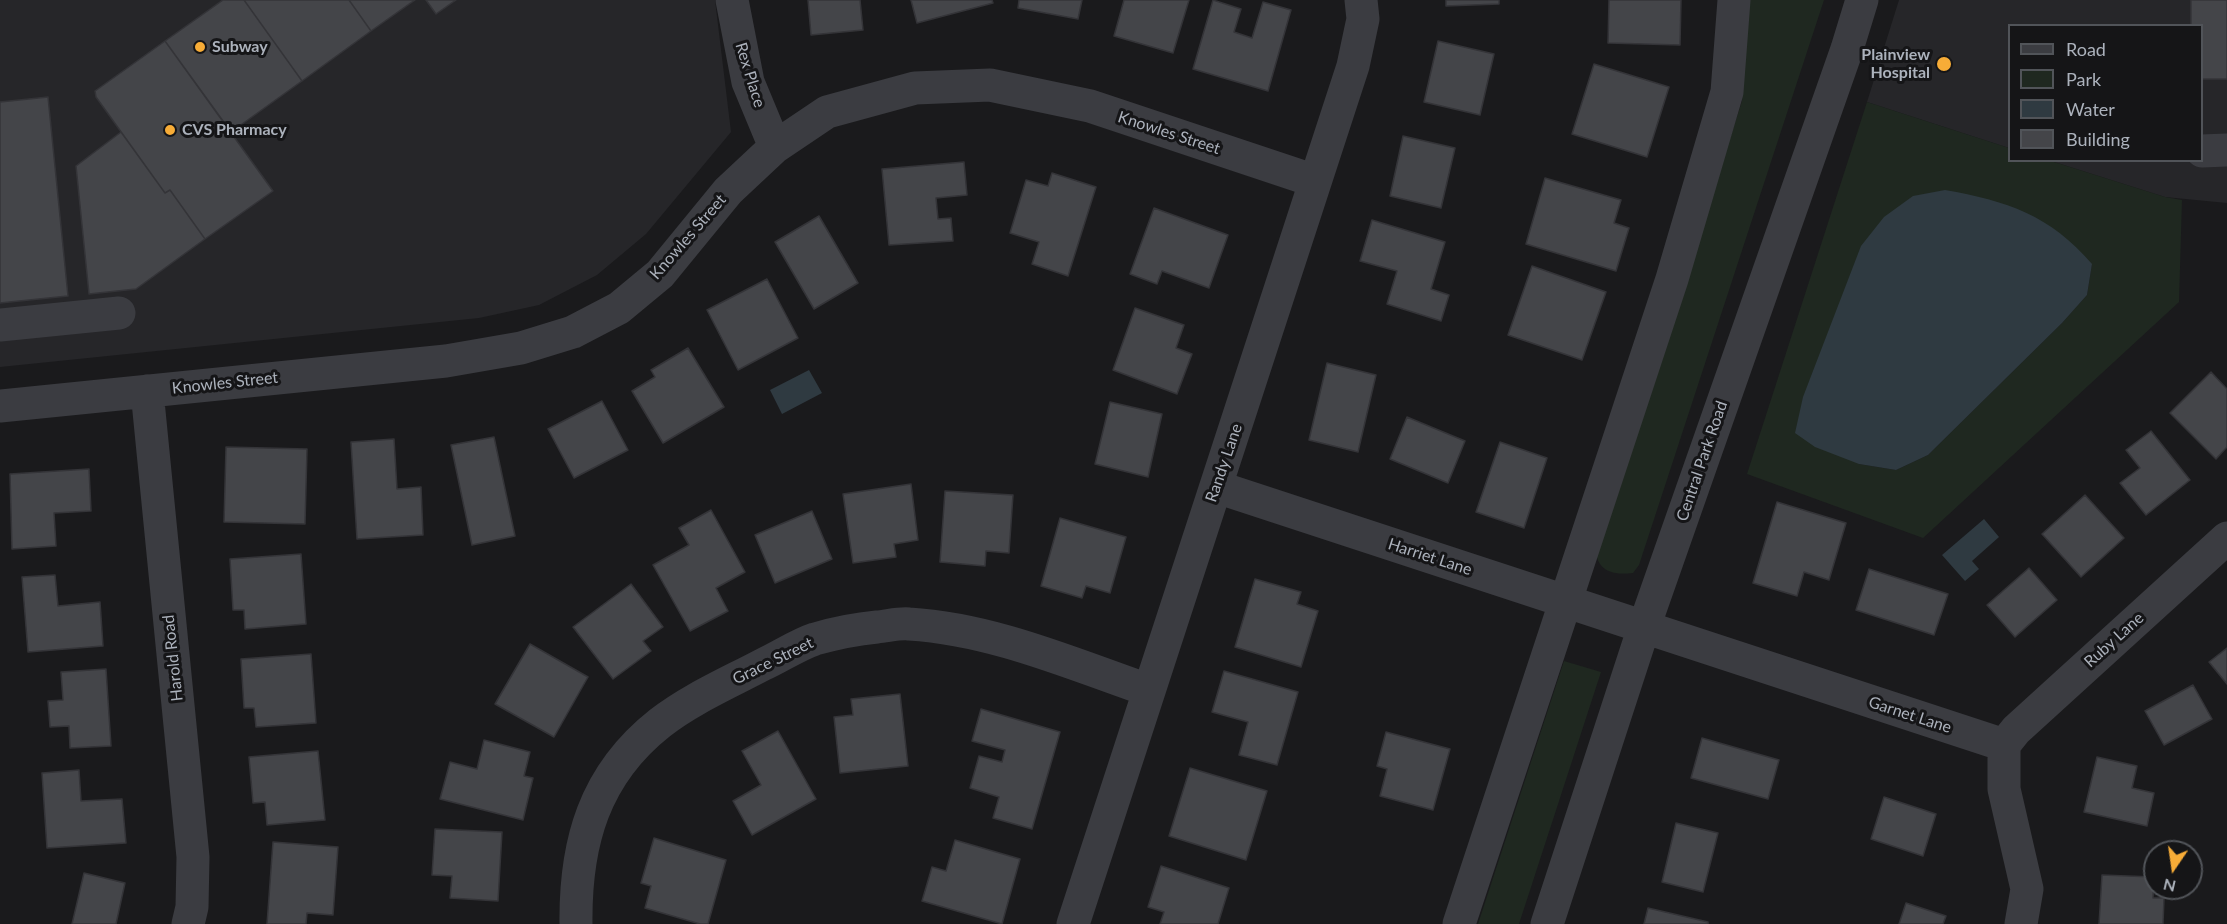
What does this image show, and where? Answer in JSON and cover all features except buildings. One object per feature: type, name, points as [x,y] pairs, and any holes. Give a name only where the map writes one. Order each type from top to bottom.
[{"type":"street","name":"Rex Place","points":[[732,0],[748,82],[775,147]]},
{"type":"street","name":"Randy Lane","points":[[1073,924],[1353,66],[1363,19],[1361,0]]},
{"type":"street","points":[[1459,924],[1672,279],[1727,92],[1734,0]]},
{"type":"street","name":"Central Park Road","points":[[1547,924],[1644,627],[1847,49],[1862,0]]},
{"type":"street","name":"Knowles Street","points":[[0,406],[446,361],[521,348],[573,332],[619,308],[660,274],[728,191],[775,147],[827,112],[915,88],[990,85],[1090,106],[1315,181]]},
{"type":"street","points":[[2203,151],[2227,150]]},
{"type":"street","points":[[0,324],[119,313]]},
{"type":"street","name":"Harold Road","points":[[147,391],[193,857],[192,906],[188,924]]},
{"type":"street","name":"Harriet Lane","points":[[1217,487],[1644,627]]},
{"type":"street","name":"Ruby Lane","points":[[2004,745],[2016,730],[2067,682],[2227,538]]},
{"type":"street","name":"Grace Street","points":[[576,924],[576,889],[583,841],[597,801],[628,753],[660,723],[706,694],[813,640],[848,630],[906,624],[948,627],[1006,641],[1148,690]]},
{"type":"street","name":"Garnet Lane","points":[[1644,627],[2004,745]]},
{"type":"street","points":[[2004,745],[2004,789],[2027,889],[2021,924]]},
{"type":"shaded area","points":[[0,0],[715,0],[731,132],[646,234],[597,275],[539,305],[479,318],[0,367]]},
{"type":"shaded area","name":"Plainview Hospital","points":[[1899,0],[2227,0],[2227,203],[2165,197],[2054,162],[2203,162],[2203,24],[2008,24],[2008,148],[1867,102]]},
{"type":"green space","points":[[1746,0],[1824,0],[1639,565],[1633,573],[1615,573],[1601,565],[1596,553],[1742,101]]},
{"type":"green space","points":[[1867,102],[2008,148],[2008,162],[2054,162],[2165,197],[2182,200],[2179,302],[1923,538],[1747,474]],"holes":[[[2092,264],[2087,295],[2062,323],[1928,455],[1896,470],[1859,464]]]},
{"type":"green space","points":[[1564,661],[1601,672],[1519,924],[1478,924]]},
{"type":"water","points":[[1945,190],[2008,205],[2060,233],[2092,264],[2087,295],[2062,323],[1928,455],[1896,470],[1859,464],[1815,447],[1795,433],[1803,397],[1861,246],[1884,217],[1913,196]]},
{"type":"water","points":[[809,370],[822,393],[782,414],[770,390]]},
{"type":"water","points":[[1984,519],[1999,537],[1972,561],[1979,569],[1965,581],[1942,555]]},
{"type":"place","name":"Subway","points":[[200,47]]},
{"type":"place","name":"Plainview Hospital","points":[[1944,64]]},
{"type":"place","name":"CVS Pharmacy","points":[[170,130]]}]
